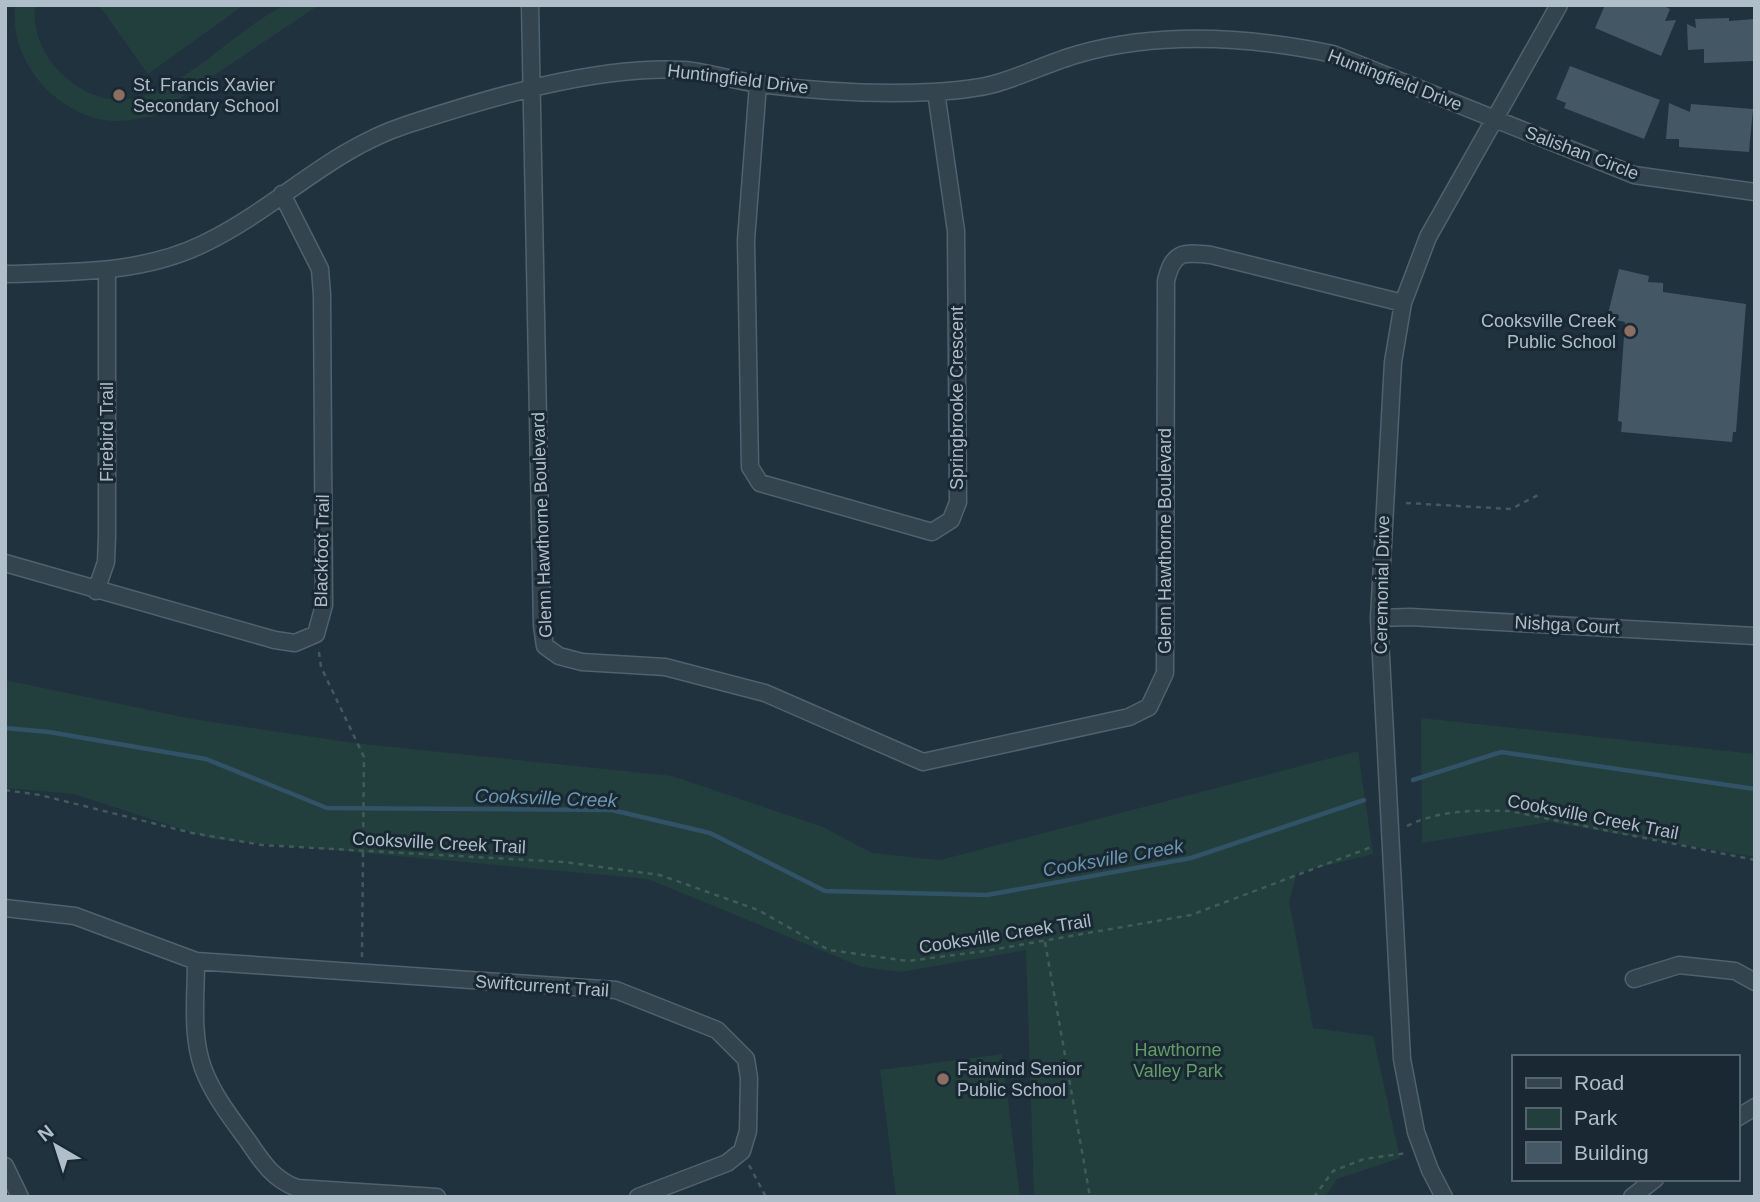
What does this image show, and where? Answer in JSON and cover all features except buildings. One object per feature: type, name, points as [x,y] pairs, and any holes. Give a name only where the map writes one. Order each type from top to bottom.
[{"type":"street","name":"Glenn Hawthorne Boulevard","points":[[530,5],[534,89],[542,626],[545,646],[559,656],[582,662],[665,667],[765,693],[923,762],[1129,717],[1149,707],[1165,673],[1166,281],[1170,262],[1180,255],[1211,255],[1403,303]]},
{"type":"street","name":"Ceremonial Drive","points":[[1444,1197],[1423,1150],[1408,1102],[1402,1059],[1379,618],[1393,362],[1403,303],[1428,237],[1559,5]]},
{"type":"street","name":"Huntingfield Drive","points":[[5,274],[107,270],[165,259],[203,244],[361,142],[406,125],[534,89],[588,77],[644,70],[686,70],[758,84],[891,93],[936,92],[991,85],[1077,54],[1111,46],[1173,38],[1301,47],[1334,54],[1493,119]]},
{"type":"street","name":"Springbrooke Crescent","points":[[758,84],[746,240],[750,467],[760,483],[932,532],[951,520],[958,502],[957,232],[936,92]]},
{"type":"street","name":"Salishan Circle","points":[[1493,119],[1634,175],[1755,192]]},
{"type":"street","name":"Blackfoot Trail","points":[[282,194],[320,269],[324,605],[316,634]]},
{"type":"street","name":"Firebird Trail","points":[[96,591],[106,562],[107,536],[107,270]]},
{"type":"street","points":[[5,564],[275,640],[295,643],[316,634]]},
{"type":"street","name":"Nishga Court","points":[[1379,618],[1410,617],[1755,636]]},
{"type":"street","name":"Swiftcurrent Trail","points":[[5,908],[75,916],[196,961],[616,990],[717,1030],[734,1044],[746,1059],[749,1078],[748,1131],[742,1151]]},
{"type":"street","points":[[196,961],[196,1035],[202,1067],[216,1096],[268,1171],[284,1183],[297,1188],[437,1197]]},
{"type":"street","points":[[1634,979],[1679,965],[1735,971],[1755,982]]},
{"type":"street","points":[[1739,1117],[1755,1107]]},
{"type":"street","points":[[638,1197],[727,1163],[742,1151]]},
{"type":"street","points":[[5,1166],[20,1197]]},
{"type":"street","points":[[1632,1197],[1652,1181]]},
{"type":"path","points":[[1406,503],[1511,509],[1539,494]]},
{"type":"path","points":[[316,634],[321,667],[364,757],[362,973]]},
{"type":"path","name":"Cooksville Creek Trail","points":[[5,790],[40,795],[192,833],[262,845],[564,862],[660,875],[758,910],[829,950],[908,961],[1045,942],[1191,915],[1377,845],[1412,823],[1444,814],[1473,810],[1509,811],[1755,860]]},
{"type":"path","points":[[1045,942],[1090,1197]]},
{"type":"path","points":[[1314,1197],[1333,1171],[1364,1159],[1423,1150]]},
{"type":"path","points":[[742,1151],[766,1197]]},
{"type":"green space","points":[[15,5],[35,5],[35,25],[41,44],[64,76],[93,95],[122,100],[150,94],[177,80],[257,22],[286,5],[319,5],[153,116],[116,121],[85,114],[67,105],[38,79],[19,44]]},
{"type":"green space","points":[[99,5],[244,5],[148,74]]},
{"type":"green space","name":"Hawthorne Valley Park","points":[[5,680],[192,719],[354,743],[672,776],[823,827],[872,853],[940,860],[1358,751],[1373,854],[1297,873],[1289,901],[1313,1028],[1373,1036],[1400,1158],[1337,1179],[1325,1197],[1034,1197],[1026,950],[901,972],[862,967],[648,879],[212,839],[74,794],[5,788]]},
{"type":"green space","points":[[1421,718],[1755,754],[1755,857],[1550,822],[1422,843]]},
{"type":"green space","points":[[1002,1054],[1020,1197],[896,1197],[880,1070]]},
{"type":"waterway","name":"Cooksville Creek","points":[[5,728],[49,732],[206,759],[327,808],[612,810],[710,833],[825,891],[987,895],[1191,858],[1364,800]]},
{"type":"waterway","name":"Cooksville Creek","points":[[1413,780],[1501,752],[1755,789]]},
{"type":"place","name":"St. Francis Xavier Secondary School","points":[[119,95]]},
{"type":"place","name":"Cooksville Creek Public School","points":[[1630,331]]},
{"type":"place","name":"Fairwind Senior Public School","points":[[943,1079]]}]
